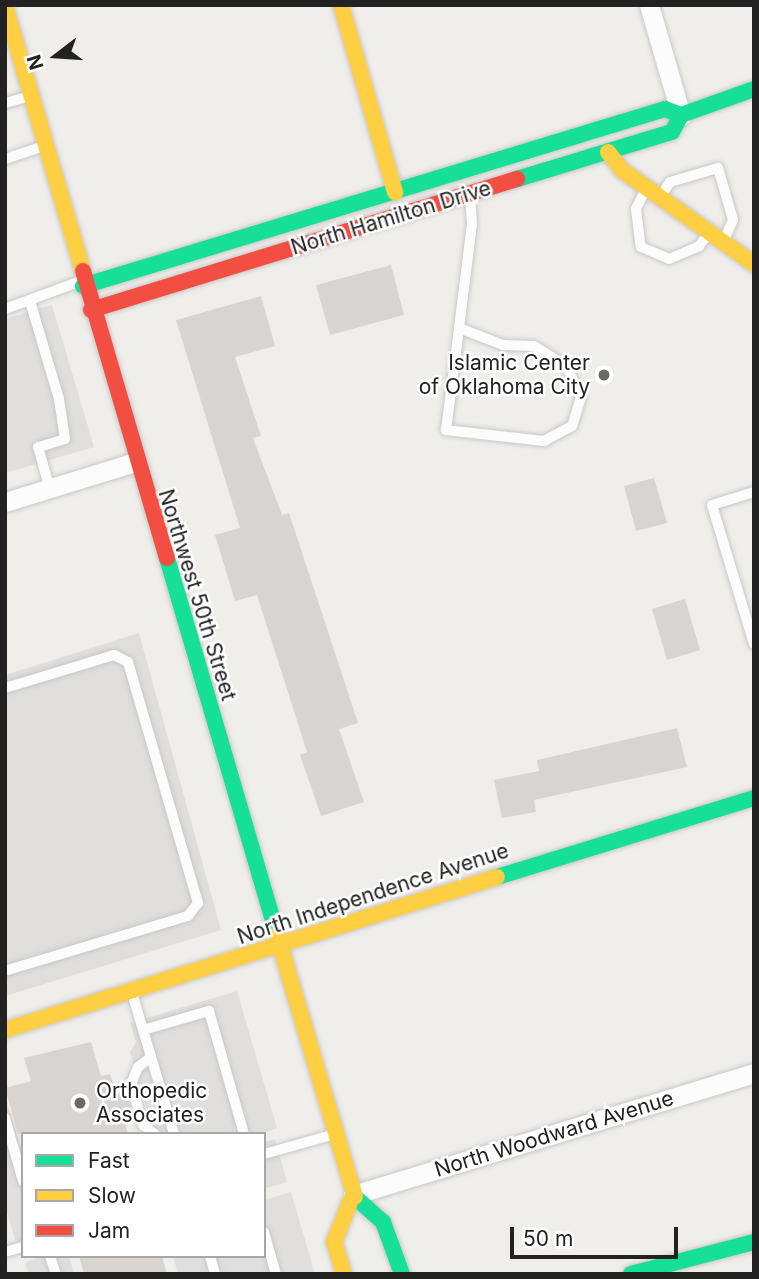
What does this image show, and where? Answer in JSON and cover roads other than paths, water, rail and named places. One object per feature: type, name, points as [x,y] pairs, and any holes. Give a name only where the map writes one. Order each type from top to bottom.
[{"type":"main road","points":[[341,5],[395,192]]},
{"type":"main road","name":"Northwest 50th Street","points":[[5,6],[90,310],[354,1195],[383,1222],[402,1274]]},
{"type":"main road","points":[[750,91],[754,114]]},
{"type":"main road","name":"North Hamilton Drive","points":[[83,284],[665,109],[681,115],[750,91]]},
{"type":"main road","name":"North Hamilton Drive","points":[[90,310],[672,132],[681,115]]},
{"type":"main road","points":[[608,152],[616,165],[718,234],[754,264]]},
{"type":"main road","points":[[463,171],[470,193]]},
{"type":"main road","name":"North Independence Avenue","points":[[5,1030],[132,993],[754,798]]},
{"type":"main road","points":[[344,1274],[334,1242],[354,1195]]},
{"type":"main road","points":[[631,1274],[754,1242]]},
{"type":"street","points":[[649,5],[681,115]]},
{"type":"street","points":[[5,502],[135,462]]},
{"type":"street","name":"North Woodward Avenue","points":[[354,1195],[754,1073]]},
{"type":"lane","points":[[5,103],[30,96]]},
{"type":"lane","points":[[5,159],[44,146]]},
{"type":"lane","points":[[718,168],[733,220],[718,234],[669,259],[640,247],[636,209],[654,192],[670,182],[718,168]]},
{"type":"lane","points":[[459,328],[503,345],[534,346],[566,367],[581,397],[572,426],[544,441],[446,430],[472,224],[470,193]]},
{"type":"lane","points":[[5,309],[83,284]]},
{"type":"lane","points":[[30,301],[60,399],[65,439],[38,447],[50,489]]},
{"type":"lane","points":[[754,492],[712,505],[754,644]]},
{"type":"lane","points":[[5,688],[114,655],[128,662],[198,904],[188,916],[5,971]]},
{"type":"lane","points":[[132,993],[173,1132]]},
{"type":"lane","points":[[143,1030],[209,1011],[243,1132]]},
{"type":"lane","points":[[151,1057],[138,1067],[131,1084],[144,1125],[153,1132]]},
{"type":"lane","points":[[5,1118],[21,1174]]},
{"type":"lane","points":[[266,1153],[335,1134]]},
{"type":"lane","points":[[266,1239],[276,1274]]},
{"type":"place","name":"Islamic Center of Oklahoma City","points":[[604,375]]},
{"type":"place","name":"Orthopedic Associates","points":[[80,1103]]}]
